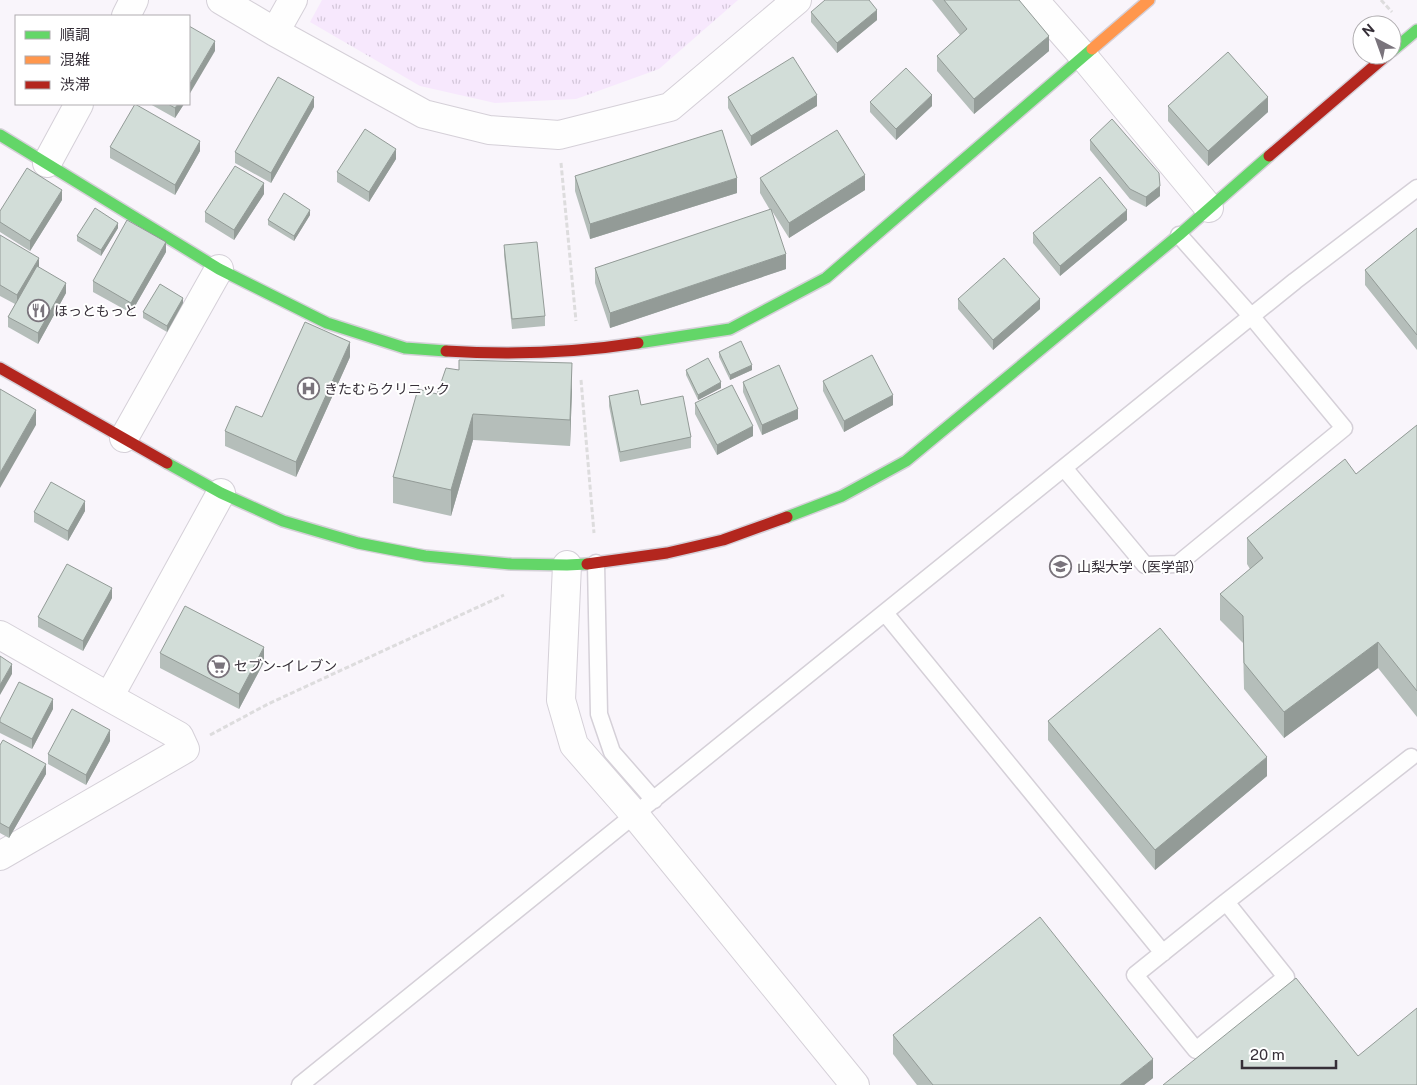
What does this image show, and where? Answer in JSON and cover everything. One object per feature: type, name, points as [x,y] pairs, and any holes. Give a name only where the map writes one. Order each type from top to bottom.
[{"type":"street","points":[[126,15],[134,0]]},
{"type":"street","points":[[221,0],[424,114],[489,130],[559,135],[670,107],[797,0]]},
{"type":"street","points":[[275,32],[293,0]]},
{"type":"street","points":[[1034,0],[1084,57],[1208,208]]},
{"type":"street","points":[[0,135],[219,269],[327,323],[405,348],[481,353],[543,353],[625,345],[730,329],[826,278],[1149,0]]},
{"type":"street","points":[[1402,43],[1417,30]]},
{"type":"street","points":[[0,368],[221,493],[283,521],[358,543],[425,556],[511,564],[596,563],[668,553],[723,540],[788,517],[842,496],[906,461],[1179,236],[1208,208],[1375,65]]},
{"type":"street","points":[[47,163],[78,105]]},
{"type":"street","points":[[124,438],[219,269]]},
{"type":"street","points":[[110,696],[221,493]]},
{"type":"street","points":[[567,564],[561,700],[574,745],[645,807],[855,1085]]},
{"type":"street","points":[[0,635],[179,736],[185,749],[0,856]]},
{"type":"lane","points":[[300,1085],[1295,281],[1417,188]]},
{"type":"lane","points":[[1064,468],[1145,565],[1178,564],[1344,428],[1252,317],[1179,236]]},
{"type":"lane","points":[[596,563],[600,714],[612,752],[645,807]]},
{"type":"lane","points":[[885,613],[1163,953]]},
{"type":"lane","points":[[1226,902],[1286,977],[1196,1050],[1135,975],[1226,902],[1411,757]]},
{"type":"path","points":[[185,749],[268,704],[510,592]]},
{"type":"green space","points":[[322,0],[738,0],[659,69],[576,99],[495,103],[420,86],[310,22]]},
{"type":"building","points":[[825,0],[869,0],[877,10],[837,43],[811,12]]},
{"type":"building","points":[[944,0],[1019,0],[1049,36],[974,99],[937,56],[967,29]]},
{"type":"building","points":[[190,27],[215,41],[190,83]]},
{"type":"building","points":[[1228,52],[1268,97],[1208,151],[1168,106]]},
{"type":"building","points":[[793,57],[817,95],[751,136],[728,97]]},
{"type":"building","points":[[906,68],[932,95],[896,129],[870,102]]},
{"type":"building","points":[[278,77],[314,97],[271,173],[235,152]]},
{"type":"building","points":[[134,105],[200,141],[175,185],[110,147]]},
{"type":"building","points":[[1112,119],[1159,173],[1160,186],[1146,197],[1130,189],[1090,140]]},
{"type":"building","points":[[365,129],[396,149],[369,192],[337,172]]},
{"type":"building","points":[[722,130],[737,178],[590,224],[575,176]]},
{"type":"building","points":[[837,130],[865,175],[789,223],[760,178]]},
{"type":"building","points":[[235,166],[264,183],[234,230],[205,212]]},
{"type":"building","points":[[27,168],[62,190],[30,241],[0,222],[0,211]]},
{"type":"building","points":[[1100,177],[1127,210],[1060,266],[1033,233]]},
{"type":"building","points":[[284,193],[310,210],[294,236],[268,220]]},
{"type":"building","points":[[95,208],[118,223],[101,250],[77,236]]},
{"type":"building","points":[[771,209],[786,254],[610,313],[595,268]]},
{"type":"building","points":[[127,220],[166,242],[131,303],[93,281]]},
{"type":"building","points":[[1417,228],[1417,335],[1365,270]]},
{"type":"building","points":[[0,235],[39,258],[17,295],[0,285]]},
{"type":"building","points":[[537,242],[545,316],[512,319],[504,245]]},
{"type":"building","points":[[1004,258],[1040,299],[993,340],[958,299]]},
{"type":"building","points":[[37,266],[66,283],[38,333],[8,317]]},
{"type":"building","points":[[160,284],[183,298],[167,326],[143,312]]},
{"type":"building","name":"きたむらクリニック","points":[[305,322],[350,342],[296,462],[225,431],[236,406],[262,417]]},
{"type":"building","points":[[741,341],[752,365],[730,375],[719,352]]},
{"type":"building","points":[[872,355],[893,395],[844,421],[823,381]]},
{"type":"building","points":[[708,358],[721,382],[698,395],[686,370]]},
{"type":"building","points":[[459,360],[572,363],[570,420],[473,414],[451,490],[393,477],[418,389],[437,394],[446,368],[459,370]]},
{"type":"building","points":[[779,365],[798,409],[762,425],[743,382]]},
{"type":"building","points":[[732,385],[753,426],[717,445],[695,403]]},
{"type":"building","points":[[0,389],[36,410],[0,473]]},
{"type":"building","points":[[638,390],[641,405],[683,396],[691,437],[620,452],[609,396]]},
{"type":"building","points":[[1417,425],[1417,691],[1378,642],[1284,712],[1244,663],[1243,616],[1220,594],[1263,558],[1247,538],[1345,459],[1356,474]]},
{"type":"building","points":[[51,482],[85,501],[68,531],[34,512]]},
{"type":"building","points":[[67,564],[112,588],[83,641],[38,617]]},
{"type":"building","points":[[185,606],[264,647],[239,694],[160,653]]},
{"type":"building","points":[[1160,628],[1267,757],[1155,850],[1048,721]]},
{"type":"building","points":[[0,656],[12,664],[0,685]]},
{"type":"building","points":[[19,682],[53,699],[32,739],[0,722]]},
{"type":"building","points":[[72,709],[110,730],[86,775],[48,754]]},
{"type":"building","points":[[3,740],[46,764],[9,828],[0,823],[0,745]]},
{"type":"building","points":[[1040,917],[1153,1059],[1120,1085],[933,1085],[893,1035]]},
{"type":"building","points":[[1296,978],[1358,1056],[1417,1008],[1417,1085],[1163,1085]]},
{"type":"traffic: fast","points":[[1402,43],[1417,30]]},
{"type":"traffic: fast","points":[[638,343],[730,329],[826,278],[1092,49]]},
{"type":"traffic: fast","points":[[0,135],[219,269],[327,323],[405,348],[446,351]]},
{"type":"traffic: fast","points":[[787,517],[842,496],[906,461],[1179,235],[1269,156]]},
{"type":"traffic: fast","points":[[167,463],[221,493],[283,521],[358,543],[425,556],[511,564],[587,564]]},
{"type":"traffic: slow","points":[[1092,49],[1149,0]]},
{"type":"traffic: jam","points":[[1269,156],[1375,65]]},
{"type":"traffic: jam","points":[[446,351],[542,352],[638,343]]},
{"type":"traffic: jam","points":[[0,368],[167,463]]},
{"type":"traffic: jam","points":[[587,564],[667,553],[723,540],[787,517]]},
{"type":"place","name":"ほっともっと","points":[[38,311]]},
{"type":"place","name":"きたむらクリニック","points":[[308,389]]},
{"type":"place","name":"山梨大学（医学部）","points":[[1061,567]]},
{"type":"place","name":"セブン-イレブン","points":[[218,666]]}]
